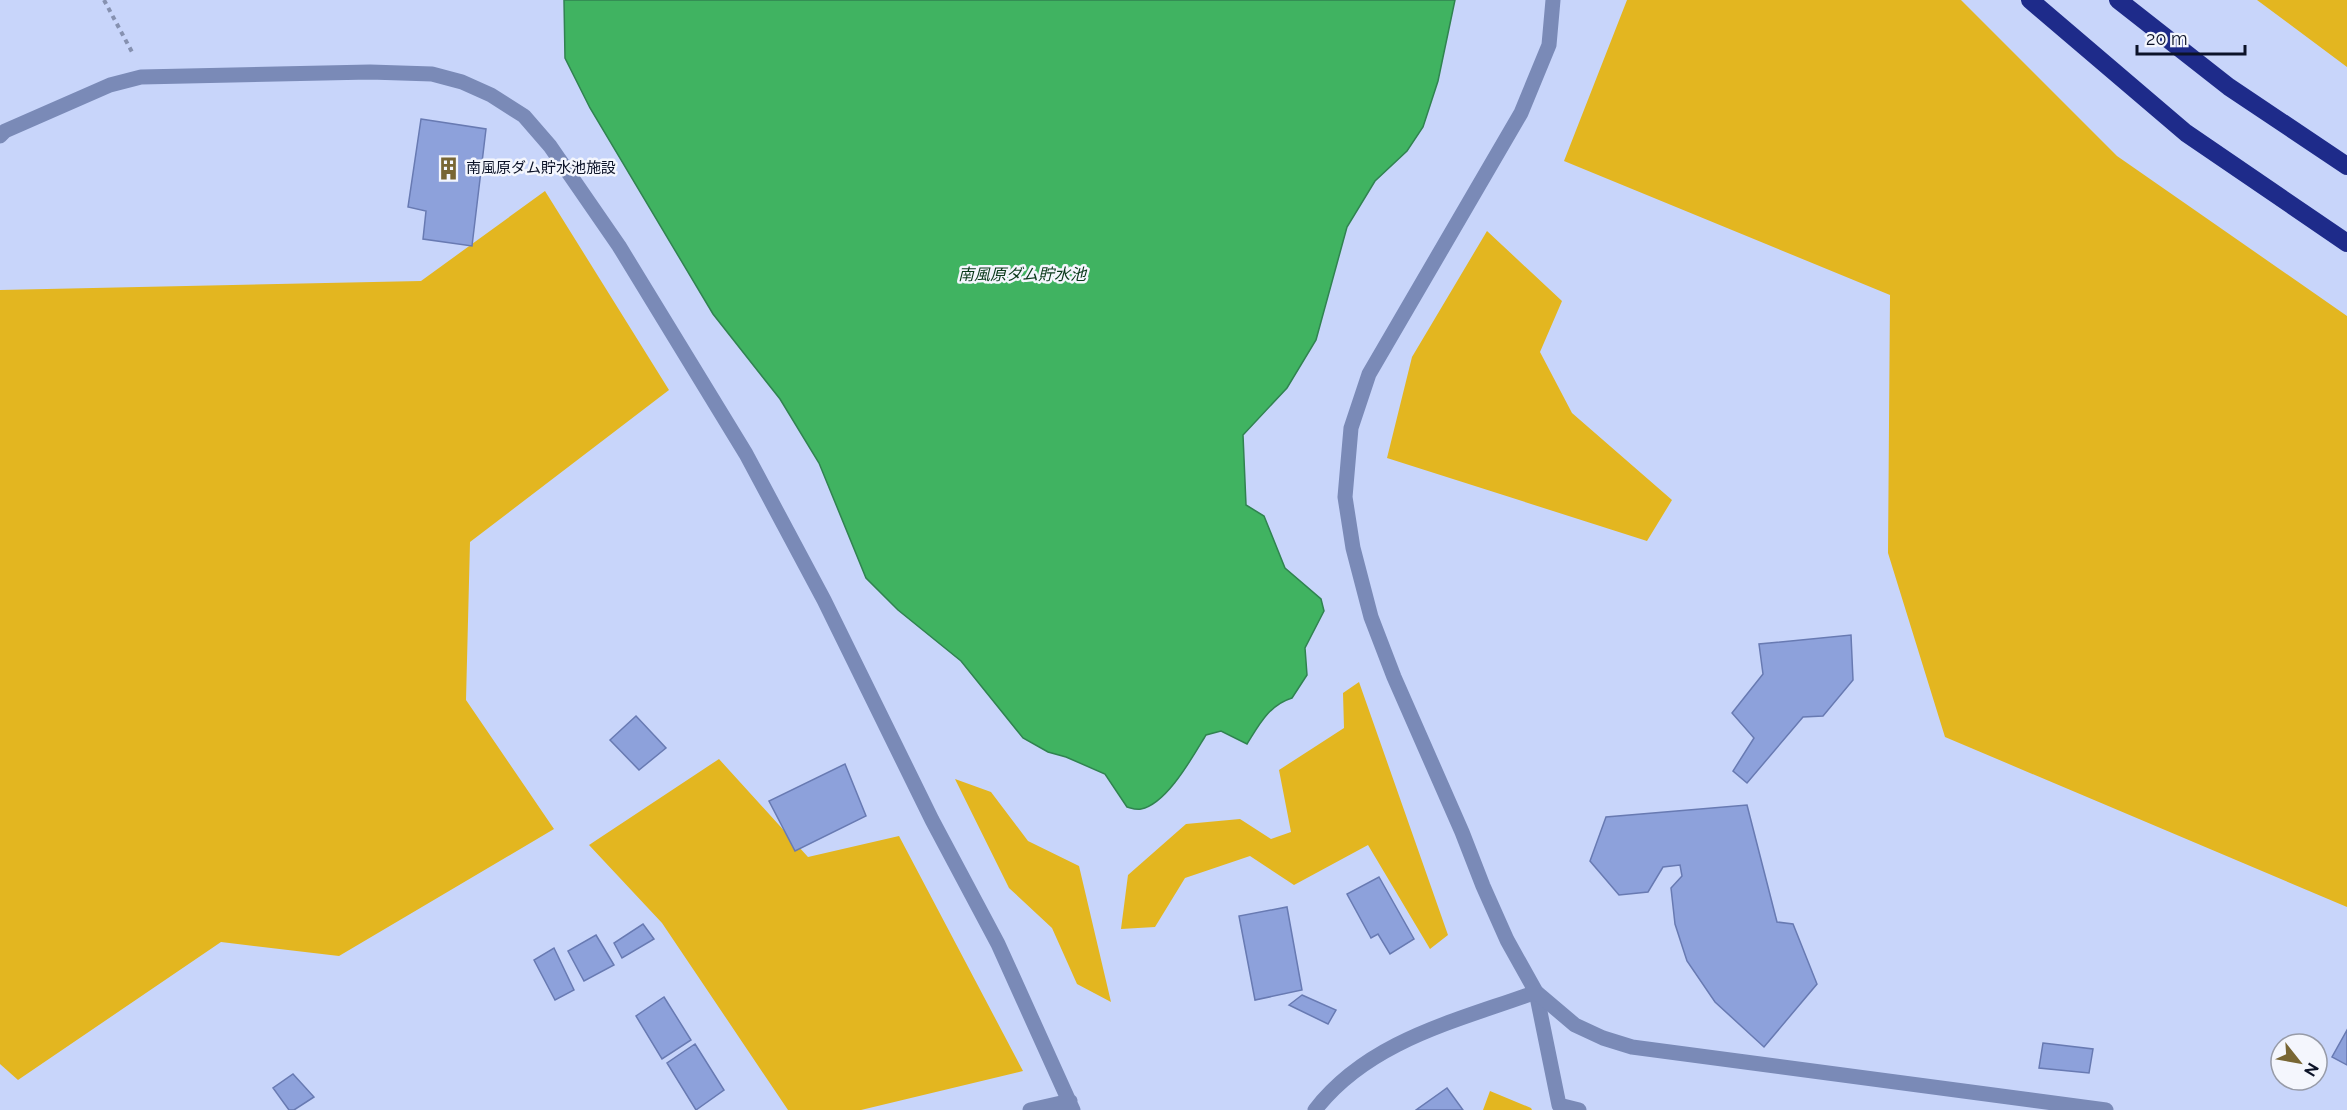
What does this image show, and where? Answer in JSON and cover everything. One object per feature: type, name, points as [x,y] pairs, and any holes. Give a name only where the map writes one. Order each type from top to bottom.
[{"type":"highway","points":[[2030,0],[2186,133],[2347,243]]},
{"type":"highway","points":[[2118,0],[2229,87],[2347,166]]},
{"type":"street","points":[[1553,0],[1549,45],[1521,113],[1369,374],[1351,428],[1345,496],[1353,548],[1371,617],[1483,886],[1507,940],[1536,992],[1559,1105],[1579,1110]]},
{"type":"street","points":[[0,136],[4,131],[110,85],[141,77],[370,72],[432,74],[462,82],[491,95],[524,116],[550,146],[619,246],[746,454],[824,600],[932,820],[998,944],[1071,1105],[1030,1110]]},
{"type":"street","points":[[1315,1110],[1329,1092],[1365,1063],[1410,1037],[1536,992]]},
{"type":"street","points":[[1536,992],[1575,1025],[1603,1038],[1632,1047],[2106,1110]]},
{"type":"path","points":[[104,0],[130,45],[141,77]]},
{"type":"shaded area","points":[[1627,0],[1961,0],[2117,156],[2347,316],[2347,907],[1945,737],[1888,553],[1890,295],[1564,161]]},
{"type":"shaded area","points":[[2257,0],[2347,0],[2347,67]]},
{"type":"shaded area","points":[[545,191],[669,390],[470,542],[466,700],[554,829],[339,956],[221,942],[18,1080],[0,1064],[0,290],[421,281]]},
{"type":"shaded area","points":[[1487,231],[1562,301],[1540,352],[1572,413],[1672,500],[1647,541],[1387,458],[1412,357]]},
{"type":"shaded area","points":[[1359,682],[1448,935],[1430,949],[1368,845],[1294,885],[1250,856],[1185,878],[1155,927],[1121,929],[1128,875],[1186,824],[1240,819],[1271,839],[1291,832],[1279,770],[1344,728],[1343,693]]},
{"type":"shaded area","points":[[719,759],[808,857],[899,836],[1023,1071],[861,1110],[788,1110],[662,923],[589,845]]},
{"type":"shaded area","points":[[955,779],[991,792],[1028,841],[1079,866],[1111,1002],[1077,984],[1052,928],[1009,888]]},
{"type":"shaded area","points":[[1490,1091],[1531,1108],[1532,1110],[1483,1110]]},
{"type":"water","name":"南風原ダム貯水池","points":[[564,0],[1455,0],[1438,81],[1423,127],[1407,151],[1375,181],[1347,227],[1316,340],[1287,388],[1243,435],[1246,505],[1264,516],[1285,568],[1321,599],[1324,611],[1305,648],[1307,675],[1292,698],[1277,705],[1265,716],[1247,744],[1221,731],[1206,735],[1170,789],[1151,805],[1141,809],[1127,807],[1105,774],[1066,757],[1048,752],[1023,738],[961,661],[898,610],[866,578],[819,463],[780,399],[713,314],[590,108],[565,58]]},
{"type":"building","name":"南風原ダム貯水池施設","points":[[421,119],[486,129],[472,246],[423,239],[426,211],[408,207]]},
{"type":"building","points":[[1851,635],[1853,680],[1823,716],[1803,717],[1747,783],[1733,771],[1754,738],[1732,713],[1763,674],[1759,644]]},
{"type":"building","points":[[636,716],[666,748],[639,770],[610,740]]},
{"type":"building","points":[[845,764],[866,816],[795,851],[769,801]]},
{"type":"building","points":[[1747,805],[1777,922],[1793,924],[1817,984],[1764,1047],[1715,1002],[1687,961],[1675,924],[1671,888],[1682,876],[1680,865],[1663,867],[1648,892],[1619,895],[1590,861],[1606,817]]},
{"type":"building","points":[[1379,877],[1414,939],[1390,954],[1378,934],[1371,938],[1347,894]]},
{"type":"building","points":[[1287,907],[1302,990],[1255,1000],[1239,916]]},
{"type":"building","points":[[643,924],[654,939],[622,958],[614,943]]},
{"type":"building","points":[[596,935],[614,965],[584,981],[568,951]]},
{"type":"building","points":[[554,948],[574,990],[555,1000],[534,960]]},
{"type":"building","points":[[1302,995],[1336,1010],[1328,1024],[1289,1005]]},
{"type":"building","points":[[664,997],[691,1040],[662,1059],[636,1016]]},
{"type":"building","points":[[2347,1030],[2347,1065],[2332,1057]]},
{"type":"building","points":[[2043,1043],[2093,1049],[2089,1073],[2039,1068]]},
{"type":"building","points":[[695,1044],[724,1090],[696,1110],[667,1063]]},
{"type":"building","points":[[293,1074],[314,1097],[294,1110],[289,1110],[273,1088]]},
{"type":"building","points":[[1447,1088],[1463,1110],[1416,1110]]},
{"type":"place","name":"南風原ダム貯水池施設","points":[[448,168]]}]
